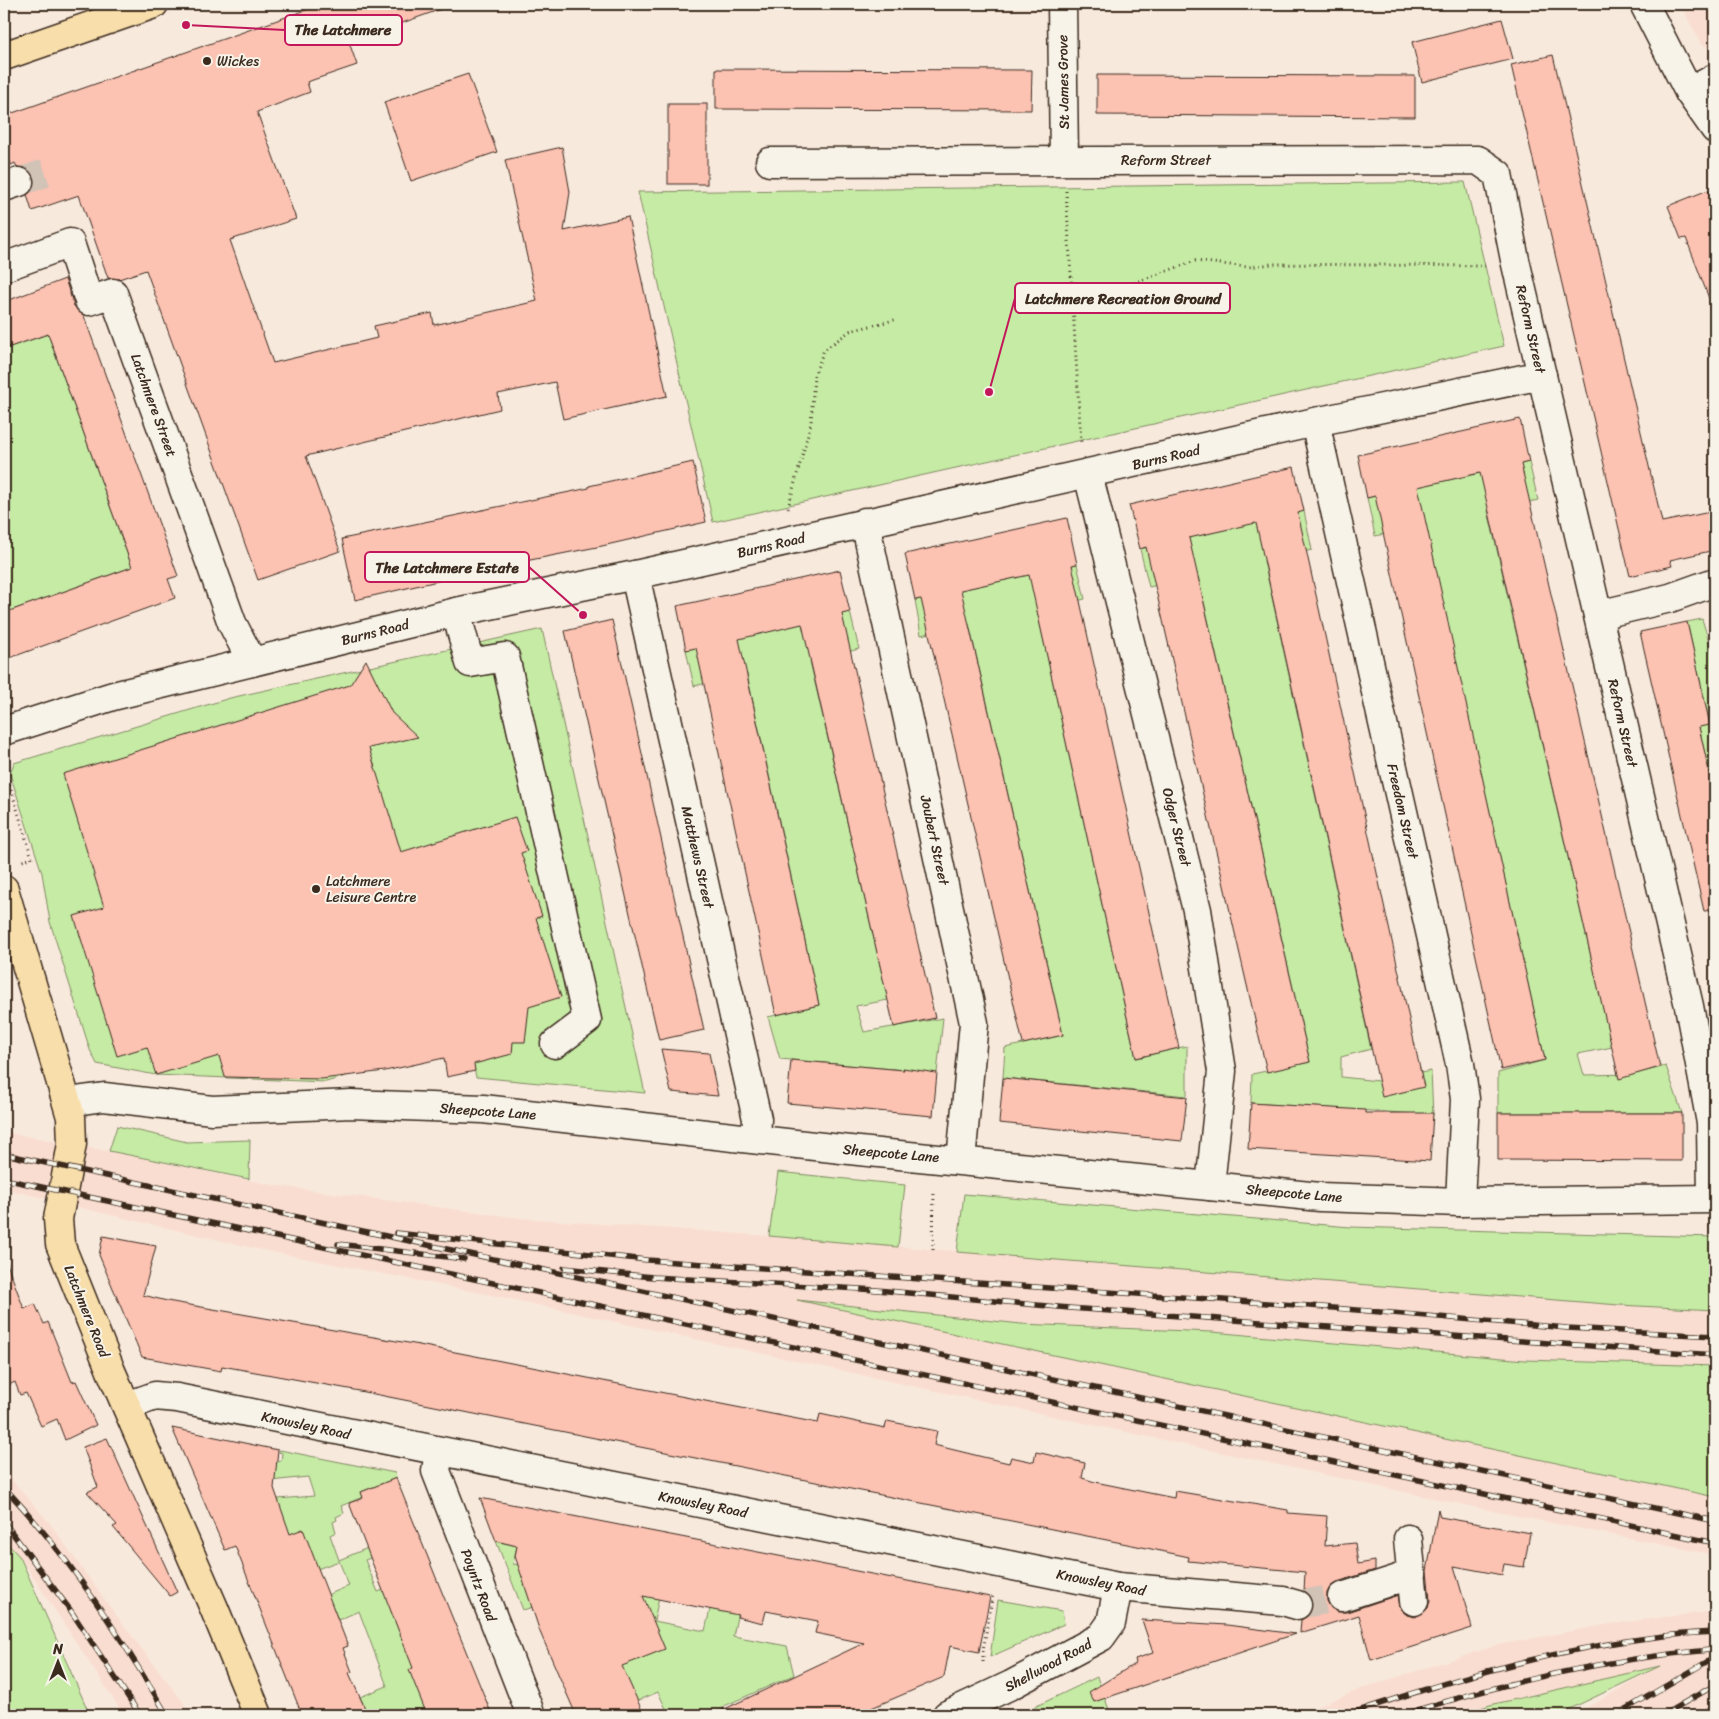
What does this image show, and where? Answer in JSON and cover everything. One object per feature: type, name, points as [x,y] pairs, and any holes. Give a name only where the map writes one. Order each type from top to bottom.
[{"type":"highway","points":[[4,56],[154,4]]},
{"type":"highway","name":"Latchmere Road","points":[[4,889],[68,1102],[72,1144],[58,1219],[60,1244],[258,1715]]},
{"type":"street","name":"St James Grove","points":[[1062,4],[1064,160]]},
{"type":"street","points":[[1644,4],[1689,92],[1715,129]]},
{"type":"street","points":[[1689,92],[1715,78]]},
{"type":"street","name":"Reform Street","points":[[770,162],[1478,160],[1498,174],[1515,260],[1703,1075],[1711,1124],[1714,1199]]},
{"type":"street","name":"Latchmere Street","points":[[4,267],[70,243],[90,301],[113,293],[232,623],[252,662]]},
{"type":"street","name":"Burns Road","points":[[4,731],[113,696],[456,612],[635,575],[865,522],[1087,475],[1315,422],[1542,375]]},
{"type":"street","name":"Freedom Street","points":[[1315,422],[1460,1064],[1465,1099],[1460,1202]]},
{"type":"street","name":"Odger Street","points":[[1087,475],[1198,910],[1222,1071],[1210,1186]]},
{"type":"street","name":"Joubert Street","points":[[865,522],[972,1007],[974,1023],[973,1049],[961,1160]]},
{"type":"street","name":"Matthews Street","points":[[635,575],[757,1119],[756,1139]]},
{"type":"street","points":[[1598,614],[1670,598],[1715,582]]},
{"type":"street","points":[[456,612],[470,663],[505,657],[587,1020],[555,1044]]},
{"type":"street","name":"Sheepcote Lane","points":[[68,1102],[104,1097],[212,1110],[351,1104],[483,1109],[934,1158],[1320,1197],[1460,1202],[1714,1199]]},
{"type":"street","name":"Knowsley Road","points":[[128,1406],[155,1396],[177,1398],[439,1452],[997,1561],[1118,1587],[1290,1603]]},
{"type":"street","name":"Poyntz Road","points":[[439,1452],[436,1471],[531,1715]]},
{"type":"street","points":[[1408,1539],[1414,1600]]},
{"type":"street","points":[[1342,1597],[1398,1579],[1411,1572]]},
{"type":"street","name":"Shellwood Road","points":[[947,1715],[994,1693],[1100,1637],[1111,1623],[1118,1587]]},
{"type":"path","points":[[1064,160],[1071,303],[1087,475]]},
{"type":"path","points":[[1037,305],[1071,303],[1195,261],[1248,266],[1272,264],[1485,266],[1515,260]]},
{"type":"path","points":[[787,541],[787,509],[811,423],[814,376],[824,350],[850,331],[898,319]]},
{"type":"path","points":[[4,766],[32,858],[22,861]]},
{"type":"path","points":[[933,1250],[934,1158]]},
{"type":"path","points":[[994,1693],[984,1671],[983,1650],[997,1561]]},
{"type":"shaded area","points":[[1680,4],[1715,4],[1715,45],[1711,48],[1702,45]]},
{"type":"shaded area","points":[[4,1132],[113,1152],[272,1185],[520,1218],[769,1236],[1619,1305],[1715,1310],[1715,1366],[1525,1360],[1212,1332],[1021,1324],[803,1301],[1715,1497],[1715,1555],[1502,1513],[491,1295],[258,1249],[98,1212],[4,1188]]},
{"type":"shaded area","points":[[4,1471],[48,1521],[118,1618],[183,1702],[189,1715],[124,1715],[20,1557],[4,1540]]},
{"type":"shaded area","points":[[1715,1611],[1715,1715],[1574,1715],[1658,1667],[1490,1705],[1459,1715],[1296,1715],[1366,1687],[1498,1645],[1610,1624]]},
{"type":"green space","points":[[1465,182],[1504,346],[713,522],[638,192]]},
{"type":"green space","points":[[48,334],[132,567],[4,613],[4,349]]},
{"type":"green space","points":[[1529,462],[1538,500],[1488,511],[1612,1047],[1578,1054],[1584,1075],[1634,1074],[1666,1066],[1682,1113],[1498,1113],[1498,1073],[1545,1060],[1481,773],[1417,527],[1375,536],[1367,498]]},
{"type":"green space","points":[[1304,511],[1312,550],[1264,561],[1371,1049],[1341,1057],[1341,1077],[1378,1081],[1431,1071],[1433,1115],[1251,1103],[1252,1074],[1310,1062],[1198,576],[1149,587],[1140,549]]},
{"type":"green space","points":[[1077,564],[1085,599],[1037,610],[1136,1058],[1187,1046],[1187,1096],[1003,1078],[1005,1048],[1063,1035],[969,624],[921,635],[915,600]]},
{"type":"green space","points":[[850,612],[859,649],[810,661],[888,1000],[856,1006],[864,1032],[943,1018],[937,1073],[780,1059],[768,1017],[819,1005],[747,674],[694,686],[686,650]]},
{"type":"green space","points":[[1702,619],[1715,661],[1715,799],[1699,727],[1710,724],[1687,622]]},
{"type":"green space","name":"Latchmere Leisure Centre","points":[[542,629],[645,1093],[476,1077],[462,1012],[346,1076],[326,1082],[156,1075],[97,1064],[90,1050],[50,922],[42,873],[10,774],[14,763],[230,698]]},
{"type":"green space","points":[[117,1126],[187,1142],[250,1140],[249,1179],[109,1151]]},
{"type":"green space","points":[[778,1172],[905,1185],[898,1247],[769,1236]]},
{"type":"green space","points":[[964,1194],[1350,1227],[1715,1237],[1715,1310],[1619,1305],[957,1252]]},
{"type":"green space","points":[[797,1300],[1021,1324],[1212,1332],[1525,1360],[1715,1366],[1715,1497]]},
{"type":"green space","points":[[280,1450],[395,1473],[396,1478],[361,1492],[363,1497],[341,1506],[344,1513],[336,1517],[337,1520],[333,1522],[336,1532],[330,1535],[339,1560],[382,1542],[386,1552],[365,1560],[378,1592],[398,1584],[406,1605],[391,1611],[433,1715],[355,1715],[358,1714],[355,1707],[363,1703],[360,1697],[387,1686],[359,1611],[338,1620],[333,1607],[320,1612],[315,1600],[349,1586],[339,1561],[317,1569],[274,1541],[274,1507],[280,1504],[278,1499],[314,1496],[308,1477],[270,1481],[277,1462],[281,1461],[282,1453],[279,1452]]},
{"type":"green space","points":[[4,1540],[20,1557],[90,1715],[4,1715]]},
{"type":"green space","points":[[496,1541],[517,1546],[513,1564],[527,1566],[547,1603],[523,1610]]},
{"type":"green space","points":[[664,1573],[654,1621],[705,1631],[716,1583],[743,1588],[733,1636],[787,1646],[794,1675],[722,1707],[725,1715],[695,1715],[692,1710],[680,1715],[669,1715],[658,1692],[628,1705],[600,1612]]},
{"type":"green space","points":[[998,1600],[1062,1611],[1064,1624],[990,1657]]},
{"type":"green space","points":[[1660,1666],[1557,1715],[1459,1715],[1490,1705]]},
{"type":"green space","points":[[1097,1677],[1111,1715],[1018,1715]]},
{"type":"building","points":[[323,4],[446,4],[447,7],[349,42],[357,65],[307,82],[310,92],[257,112],[296,219],[230,240],[273,363],[377,338],[374,326],[432,313],[434,325],[537,301],[505,160],[562,147],[570,192],[564,231],[628,217],[667,396],[563,419],[555,382],[498,394],[500,409],[306,456],[340,551],[258,580],[146,270],[119,279],[108,278],[79,195],[32,211],[27,195],[34,186],[34,178],[29,170],[17,167],[15,163],[11,165],[4,143],[4,116]]},
{"type":"building","points":[[1502,19],[1513,59],[1422,82],[1412,42]]},
{"type":"building","points":[[1553,55],[1662,522],[1715,511],[1715,550],[1670,560],[1672,566],[1630,576],[1511,65]]},
{"type":"building","points":[[716,69],[1032,70],[1031,110],[716,109]]},
{"type":"building","points":[[468,74],[497,152],[411,181],[384,102]]},
{"type":"building","points":[[1097,75],[1415,76],[1415,117],[1097,115]]},
{"type":"building","points":[[668,104],[707,104],[707,184],[668,184]]},
{"type":"building","points":[[1708,190],[1715,208],[1715,308],[1713,309],[1686,238],[1681,239],[1668,206]]},
{"type":"building","points":[[65,279],[74,306],[84,316],[178,576],[168,579],[175,598],[4,660],[4,613],[132,567],[48,334],[4,349],[4,302]]},
{"type":"building","points":[[1520,419],[1529,462],[1521,464],[1660,1067],[1619,1079],[1480,473],[1418,487],[1545,1060],[1501,1070],[1375,496],[1367,498],[1358,455]]},
{"type":"building","points":[[693,462],[706,522],[355,600],[342,539],[589,488],[589,486]]},
{"type":"building","points":[[1294,467],[1304,511],[1298,513],[1424,1087],[1382,1097],[1256,523],[1189,538],[1310,1062],[1267,1072],[1146,547],[1140,549],[1129,505]]},
{"type":"building","points":[[1067,518],[1077,564],[1072,565],[1179,1048],[1136,1058],[1029,575],[961,590],[1063,1035],[1023,1044],[921,599],[915,600],[905,554]]},
{"type":"building","points":[[840,570],[850,612],[842,614],[935,1018],[894,1027],[802,624],[739,639],[819,1005],[776,1015],[696,648],[686,650],[677,606]]},
{"type":"building","points":[[612,620],[704,1030],[659,1040],[565,631]]},
{"type":"building","points":[[1687,622],[1710,725],[1699,727],[1715,798],[1715,910],[1704,911],[1640,632]]},
{"type":"building","name":"Latchmere Leisure Centre","points":[[366,660],[392,713],[418,737],[369,748],[401,852],[515,817],[527,851],[521,853],[542,916],[536,918],[561,997],[529,1007],[525,1042],[513,1042],[512,1054],[474,1064],[475,1071],[447,1077],[444,1058],[385,1071],[322,1079],[225,1077],[219,1056],[156,1075],[147,1047],[117,1056],[74,916],[104,907],[63,774],[350,685]]},
{"type":"building","points":[[661,1049],[709,1053],[718,1096],[671,1092]]},
{"type":"building","points":[[791,1060],[904,1070],[903,1068],[937,1073],[933,1116],[787,1103]]},
{"type":"building","points":[[1003,1078],[1187,1097],[1182,1141],[999,1123]]},
{"type":"building","points":[[1251,1103],[1365,1110],[1365,1113],[1433,1113],[1430,1161],[1248,1149]]},
{"type":"building","points":[[1498,1113],[1682,1113],[1682,1161],[1498,1160]]},
{"type":"building","points":[[103,1236],[156,1246],[143,1295],[167,1301],[414,1344],[818,1423],[820,1414],[885,1428],[887,1421],[937,1431],[934,1445],[1009,1463],[1011,1457],[1034,1462],[1036,1452],[1085,1463],[1082,1478],[1095,1482],[1174,1498],[1175,1491],[1288,1510],[1288,1513],[1327,1516],[1325,1546],[1355,1543],[1358,1564],[1375,1561],[1375,1570],[1337,1582],[1330,1587],[1327,1593],[1327,1601],[1331,1608],[1338,1612],[1347,1612],[1398,1595],[1401,1610],[1407,1615],[1415,1617],[1428,1608],[1430,1600],[1427,1571],[1438,1509],[1440,1517],[1530,1533],[1524,1567],[1504,1564],[1502,1575],[1454,1566],[1472,1628],[1371,1660],[1359,1615],[1300,1633],[1301,1620],[1308,1616],[1312,1609],[1312,1601],[1304,1591],[1305,1572],[1188,1561],[1189,1557],[1142,1547],[349,1389],[222,1366],[221,1371],[142,1357],[99,1255]]},
{"type":"building","points":[[6,1261],[24,1309],[35,1304],[44,1324],[48,1322],[72,1382],[76,1381],[96,1425],[65,1440],[57,1419],[41,1426],[26,1393],[20,1395],[15,1382],[4,1387],[4,1262]]},
{"type":"building","points":[[172,1428],[278,1450],[274,1488],[290,1534],[303,1529],[348,1646],[343,1648],[352,1672],[349,1673],[368,1715],[302,1715],[235,1546],[225,1550]]},
{"type":"building","points":[[107,1438],[177,1592],[170,1596],[113,1527],[117,1525],[87,1492],[98,1487],[83,1447]]},
{"type":"building","points":[[396,1478],[492,1715],[427,1715],[409,1670],[413,1668],[349,1503],[363,1498],[361,1492]]},
{"type":"building","points":[[480,1498],[990,1597],[979,1652],[950,1646],[944,1677],[855,1715],[712,1715],[864,1643],[815,1633],[818,1621],[766,1611],[763,1623],[737,1617],[738,1615],[643,1596],[665,1649],[622,1666],[644,1715],[576,1715],[540,1632],[515,1556],[517,1546],[496,1541]]},
{"type":"building","points":[[1142,1620],[1227,1625],[1295,1634],[1094,1702],[1089,1692],[1136,1663],[1135,1659],[1153,1653]]},
{"type":"tunnel","points":[[19,182],[54,170]]},
{"type":"tunnel","points":[[1297,1605],[1342,1597]]},
{"type":"railway","points":[[4,1154],[1715,1521]]},
{"type":"railway","points":[[4,1179],[1715,1543]]},
{"type":"railway","points":[[396,1233],[647,1260],[1310,1306],[1567,1328],[1715,1336]]},
{"type":"railway","points":[[338,1244],[464,1259]]},
{"type":"railway","points":[[564,1268],[653,1277],[877,1290],[1069,1308],[1715,1355]]},
{"type":"railway","points":[[4,1487],[50,1540],[92,1596],[131,1655],[167,1715]]},
{"type":"railway","points":[[4,1522],[71,1611],[140,1715]]},
{"type":"railway","points":[[1346,1715],[1436,1686],[1574,1650],[1620,1642],[1715,1632]]},
{"type":"railway","points":[[1401,1715],[1516,1683],[1592,1666],[1631,1659],[1710,1650]]},
{"type":"railway","points":[[1616,1715],[1715,1657]]},
{"type":"railway","points":[[1663,1715],[1715,1685]]},
{"type":"railway","points":[[1701,1715],[1715,1706]]},
{"type":"place","name":"The Latchmere","points":[[186,25]]},
{"type":"place","name":"Wickes","points":[[207,61]]},
{"type":"place","name":"Latchmere Recreation Ground","points":[[989,392]]},
{"type":"place","name":"The Latchmere Estate","points":[[583,615]]},
{"type":"place","name":"Latchmere Leisure Centre","points":[[316,889]]}]
